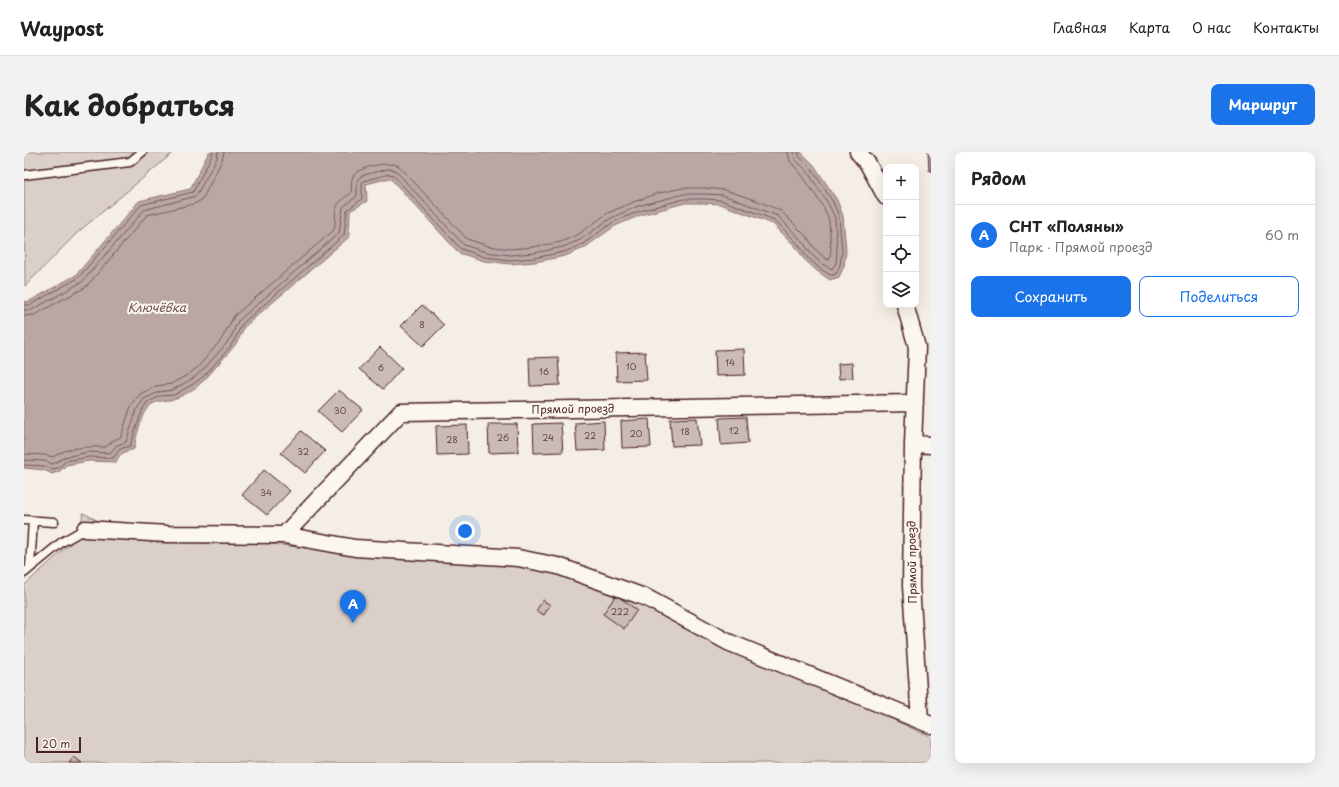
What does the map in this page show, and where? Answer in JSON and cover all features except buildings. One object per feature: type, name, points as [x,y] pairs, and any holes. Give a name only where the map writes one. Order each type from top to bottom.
[{"type":"street","points":[[858,152],[868,164],[883,192]]},
{"type":"street","name":"Прямой проезд","points":[[906,308],[917,347],[913,444],[911,586],[926,723]]},
{"type":"street","name":"Прямой проезд","points":[[284,535],[401,412],[915,403]]},
{"type":"street","points":[[913,444],[931,445]]},
{"type":"street","points":[[85,529],[167,534],[284,535],[356,548],[518,558],[558,566],[647,598],[728,642],[926,723]]},
{"type":"lane","points":[[24,175],[130,162],[142,152]]},
{"type":"lane","points":[[27,570],[28,520],[54,522]]},
{"type":"lane","points":[[27,570],[62,542],[85,529]]},
{"type":"shaded area","points":[[24,152],[174,152],[77,233],[25,286]]},
{"type":"shaded area","points":[[83,513],[134,539],[201,543],[263,543],[348,553],[518,563],[564,573],[644,602],[798,680],[824,688],[931,737],[931,763],[24,763],[24,586],[78,537]]},
{"type":"water","name":"Ключёвка","points":[[209,152],[801,152],[814,165],[837,200],[843,216],[846,251],[844,266],[839,277],[830,280],[804,259],[796,247],[773,224],[720,204],[703,203],[685,203],[641,215],[615,226],[584,248],[565,256],[535,262],[510,264],[484,261],[459,253],[390,178],[366,184],[367,201],[350,211],[349,237],[244,327],[234,346],[201,383],[183,395],[173,399],[156,402],[150,406],[142,420],[134,449],[121,454],[116,462],[89,461],[66,465],[60,471],[52,474],[44,470],[24,468],[24,301],[28,302],[76,275],[139,201],[190,189]]},
{"type":"place","name":"СНТ «Поляны»","points":[[353,623]]}]
